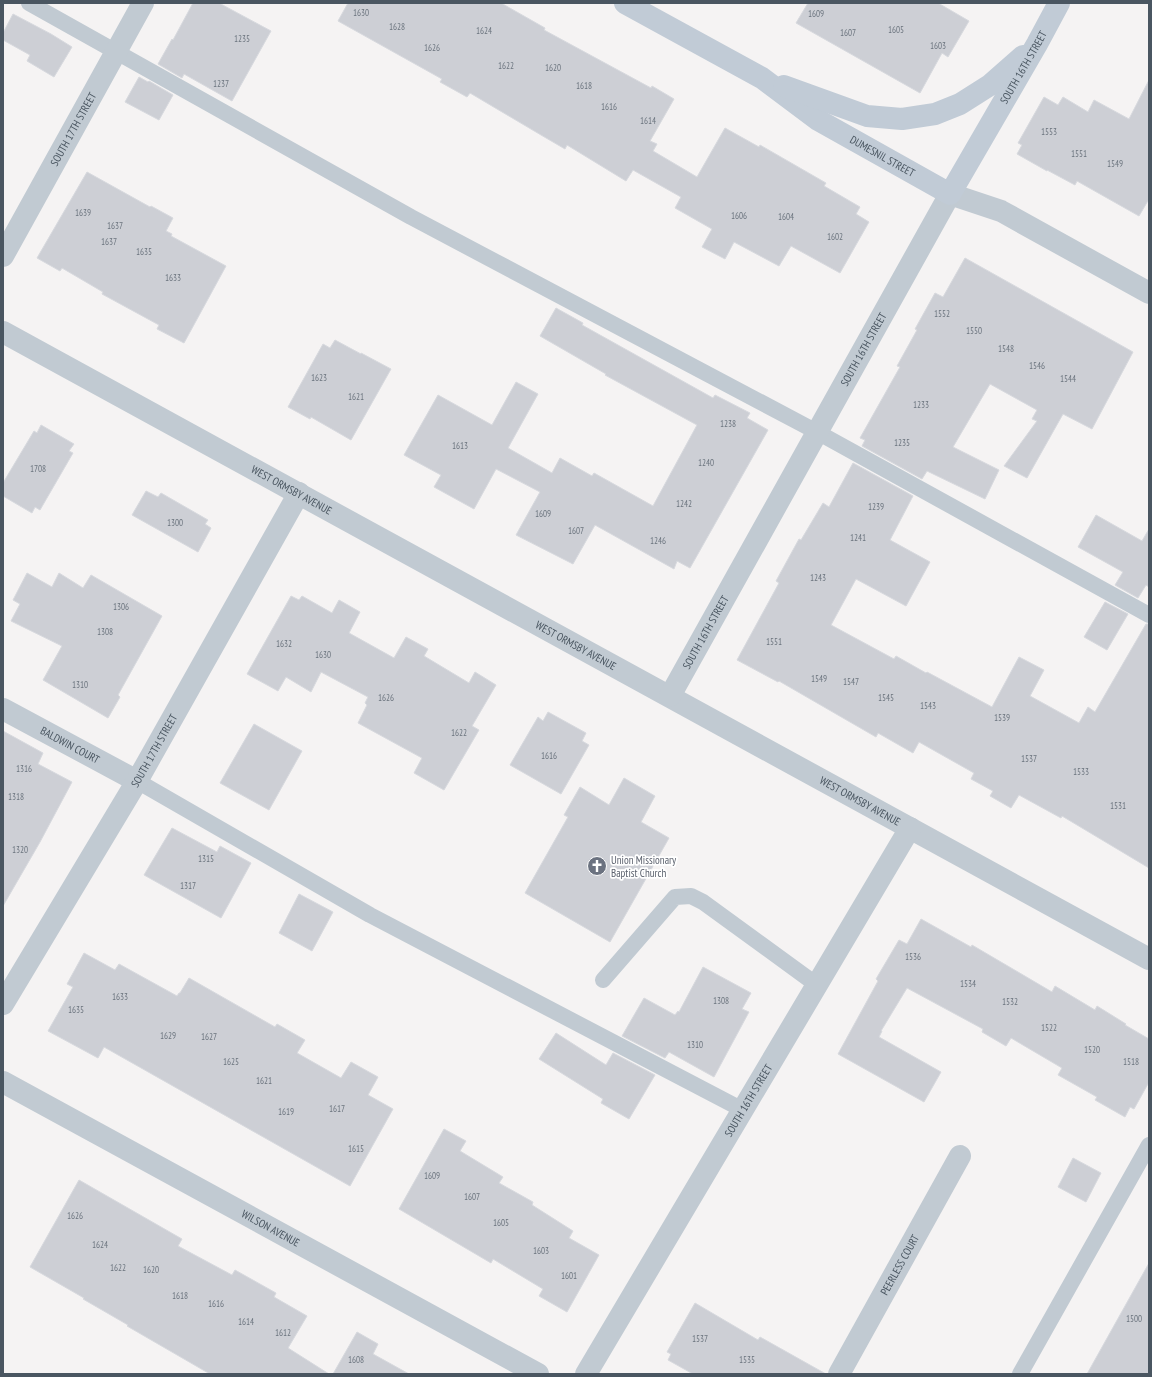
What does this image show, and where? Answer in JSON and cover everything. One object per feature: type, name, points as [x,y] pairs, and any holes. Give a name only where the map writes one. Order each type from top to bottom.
[{"type":"main road","name":"DUMESNIL STREET","points":[[625,3],[762,78],[818,120],[950,194]]},
{"type":"main road","name":"SOUTH 16TH STREET","points":[[950,194],[1037,44],[1059,3]]},
{"type":"main road","points":[[762,78],[867,116],[902,119],[935,114],[960,104],[990,85],[1037,44]]},
{"type":"street","name":"SOUTH 17TH STREET","points":[[3,256],[143,3]]},
{"type":"street","name":"DUMESNIL STREET","points":[[950,194],[1001,212],[1149,292]]},
{"type":"street","name":"SOUTH 16TH STREET","points":[[670,696],[950,194]]},
{"type":"street","name":"WEST ORMSBY AVENUE","points":[[3,332],[1149,959]]},
{"type":"street","name":"SOUTH 17TH STREET","points":[[3,1004],[137,781],[299,493]]},
{"type":"street","name":"BALDWIN COURT","points":[[3,709],[137,781]]},
{"type":"street","name":"SOUTH 16TH STREET","points":[[586,1374],[910,828]]},
{"type":"street","name":"WILSON AVENUE","points":[[3,1082],[538,1374]]},
{"type":"street","name":"PEERLESS COURT","points":[[839,1374],[960,1156]]},
{"type":"lane","points":[[28,3],[410,217],[817,432],[1149,615]]},
{"type":"lane","points":[[137,781],[370,915],[743,1110]]},
{"type":"lane","points":[[603,980],[675,897],[691,896],[703,902],[817,985]]},
{"type":"lane","points":[[1020,1374],[1149,1145]]},
{"type":"building","points":[[193,3],[219,3],[271,31],[232,101],[184,74],[182,78],[158,64]]},
{"type":"building","points":[[348,3],[501,3],[545,28],[544,30],[674,99],[650,141],[657,144],[653,151],[697,177],[725,128],[759,147],[760,145],[826,183],[824,186],[860,207],[856,214],[869,222],[840,273],[791,246],[779,266],[734,242],[725,259],[702,247],[712,229],[675,208],[681,197],[633,170],[626,181],[567,145],[565,149],[470,93],[467,97],[440,82],[442,79],[338,21]]},
{"type":"building","points":[[808,3],[938,3],[969,21],[948,57],[942,53],[920,93],[796,23]]},
{"type":"building","points":[[13,14],[72,47],[54,77],[27,61],[30,55],[3,40],[3,33]]},
{"type":"building","points":[[139,77],[173,95],[159,120],[125,102]]},
{"type":"building","points":[[1149,80],[1149,199],[1139,216],[1077,181],[1075,185],[1017,154],[1022,145],[1018,143],[1044,97],[1058,105],[1063,97],[1088,112],[1094,100],[1129,119]]},
{"type":"building","points":[[87,172],[173,218],[166,231],[172,234],[171,236],[226,266],[184,343],[157,329],[159,325],[102,294],[103,292],[62,268],[60,271],[37,258]]},
{"type":"building","points":[[965,258],[1133,352],[1092,429],[1063,414],[1027,478],[1004,466],[1037,421],[1032,419],[1037,410],[990,384],[953,447],[999,470],[985,499],[927,471],[922,479],[862,446],[865,440],[860,438],[900,367],[897,366],[935,293],[943,297]]},
{"type":"building","points":[[556,308],[583,323],[582,325],[713,398],[715,395],[750,413],[747,418],[768,430],[690,568],[677,561],[674,569],[595,525],[573,564],[516,535],[540,492],[496,469],[474,509],[434,487],[441,475],[404,455],[438,395],[492,425],[516,382],[538,394],[508,448],[552,473],[560,458],[592,476],[594,473],[653,506],[697,425],[605,375],[606,374],[540,336]]},
{"type":"building","points":[[335,340],[391,369],[351,440],[311,417],[310,419],[288,407],[323,344],[330,348]]},
{"type":"building","points":[[41,425],[74,444],[69,451],[73,453],[40,510],[35,507],[32,513],[3,496],[3,483],[34,431],[37,433]]},
{"type":"building","points":[[853,463],[913,496],[890,540],[930,562],[906,606],[856,579],[831,625],[894,659],[896,656],[992,707],[1019,657],[1044,670],[1030,696],[1079,723],[1088,707],[1095,712],[1146,624],[1149,624],[1149,868],[1062,816],[1061,818],[1019,795],[1011,808],[990,796],[993,791],[971,779],[974,773],[919,742],[913,753],[878,733],[876,737],[779,681],[778,682],[737,660],[779,583],[776,581],[799,539],[801,540],[823,503],[829,507]]},
{"type":"building","points":[[146,491],[158,497],[161,493],[208,520],[205,524],[211,528],[198,552],[132,515]]},
{"type":"building","points":[[1096,515],[1142,541],[1149,529],[1149,587],[1146,585],[1138,598],[1115,585],[1123,572],[1078,547]]},
{"type":"building","points":[[27,573],[52,587],[59,573],[83,588],[91,575],[162,616],[118,695],[120,697],[108,718],[43,680],[62,646],[11,621],[20,604],[13,600]]},
{"type":"building","points":[[291,596],[299,600],[302,596],[332,613],[339,600],[360,612],[349,633],[394,658],[406,637],[428,649],[424,656],[469,683],[475,672],[496,685],[472,726],[479,730],[444,790],[414,773],[422,758],[358,723],[367,705],[365,703],[368,697],[321,672],[311,692],[286,677],[278,691],[247,674]]},
{"type":"building","points":[[1105,602],[1128,614],[1107,650],[1084,637]]},
{"type":"building","points":[[548,712],[586,733],[582,741],[589,745],[561,794],[510,765],[538,717],[543,721]]},
{"type":"building","points":[[254,724],[302,751],[269,810],[220,783]]},
{"type":"building","points":[[3,731],[43,753],[38,764],[72,782],[40,842],[3,906]]},
{"type":"building","name":"Union Missionary Baptist Church","points":[[624,778],[655,796],[641,822],[669,838],[610,942],[525,893],[568,817],[564,815],[580,787],[609,805]]},
{"type":"building","points":[[172,828],[217,852],[220,846],[251,863],[221,918],[144,875]]},
{"type":"building","points":[[299,894],[333,912],[312,951],[279,933]]},
{"type":"building","points":[[921,919],[971,947],[972,945],[1052,992],[1055,986],[1095,1010],[1097,1006],[1149,1039],[1149,1082],[1134,1109],[1130,1107],[1125,1117],[1095,1100],[1097,1097],[1058,1075],[1062,1068],[1011,1038],[1006,1046],[982,1032],[983,1029],[907,988],[881,1031],[879,1037],[941,1072],[924,1102],[838,1054],[878,981],[876,979],[899,940],[907,944]]},
{"type":"building","points":[[84,953],[115,970],[119,964],[177,996],[189,978],[275,1027],[277,1024],[305,1040],[297,1053],[341,1078],[351,1062],[378,1077],[368,1095],[393,1109],[350,1186],[104,1047],[98,1058],[48,1031],[73,987],[67,984]]},
{"type":"building","points":[[703,967],[751,993],[742,1009],[749,1012],[714,1077],[669,1052],[665,1058],[622,1036],[644,998],[675,1015],[678,1011],[679,1012]]},
{"type":"building","points":[[556,1033],[606,1065],[613,1053],[655,1075],[629,1119],[601,1103],[603,1099],[539,1059]]},
{"type":"building","points":[[444,1129],[466,1141],[460,1151],[503,1177],[499,1183],[533,1202],[532,1205],[573,1231],[569,1238],[599,1255],[567,1312],[539,1296],[543,1289],[493,1259],[491,1263],[399,1209]]},
{"type":"building","points":[[1073,1158],[1101,1173],[1086,1202],[1058,1187]]},
{"type":"building","points":[[79,1180],[182,1239],[178,1246],[232,1275],[235,1270],[276,1293],[274,1297],[307,1316],[288,1348],[329,1374],[210,1374],[30,1267]]},
{"type":"building","points":[[1149,1263],[1149,1374],[1087,1374]]},
{"type":"building","points":[[695,1303],[758,1340],[760,1337],[826,1374],[693,1374],[668,1360],[671,1354],[667,1352]]},
{"type":"building","points":[[357,1332],[378,1344],[373,1354],[409,1374],[333,1374]]},
{"type":"place","name":"Union Missionary Baptist Church","points":[[597,866]]}]
